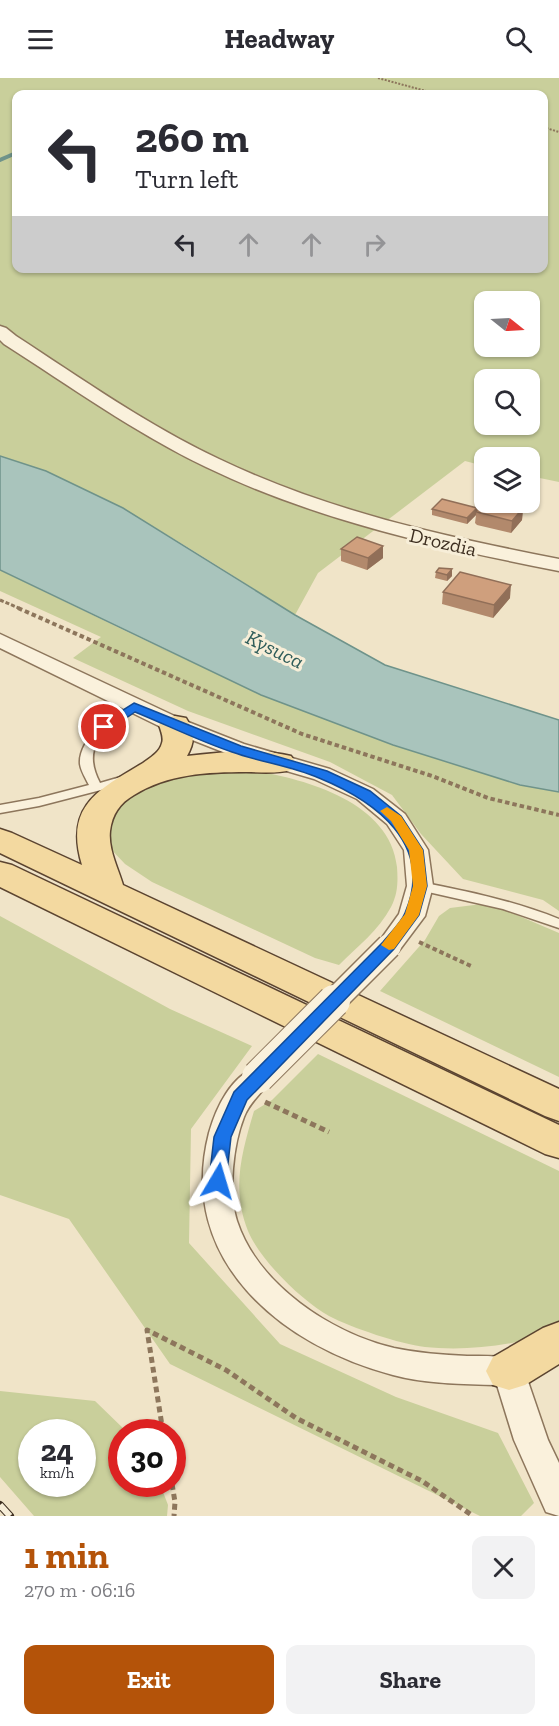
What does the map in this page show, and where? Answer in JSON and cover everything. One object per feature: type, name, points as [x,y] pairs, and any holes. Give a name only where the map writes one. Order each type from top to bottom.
[{"type":"main road","points":[[107,890],[94,846],[93,830],[98,812],[113,793],[144,775],[176,750],[178,740],[175,725]]},
{"type":"main road","points":[[144,775],[184,765],[215,762],[280,763]]},
{"type":"main road","points":[[0,840],[559,1106]]},
{"type":"main road","points":[[0,873],[559,1143]]},
{"type":"main road","points":[[508,1371],[559,1341]]},
{"type":"main road","points":[[508,1371],[559,1359]]},
{"type":"street","name":"Drozdia","points":[[0,331],[10,340],[176,444],[269,489],[328,512],[443,543],[559,565]]},
{"type":"street","points":[[0,640],[175,725],[280,763],[322,774],[365,794],[396,819],[416,850],[420,886],[412,915],[388,946],[261,1090],[240,1097],[223,1137],[218,1181],[222,1219],[238,1257],[270,1297],[325,1336],[370,1355],[425,1367],[508,1371],[531,1440],[559,1501]]},
{"type":"lane","points":[[96,787],[86,763],[90,745],[104,727],[134,707]]},
{"type":"lane","points":[[0,809],[39,802],[144,775]]},
{"type":"lane","points":[[420,886],[497,901],[530,911],[559,924]]},
{"type":"path","points":[[378,78],[422,90]]},
{"type":"path","points":[[0,600],[302,734],[432,776],[488,798],[559,815]]},
{"type":"path","points":[[419,942],[471,966]]},
{"type":"path","points":[[261,1090],[329,1132]]},
{"type":"path","points":[[161,1419],[147,1330],[225,1370],[296,1418],[422,1481],[473,1516]]},
{"type":"path","points":[[174,1497],[174,1516]]},
{"type":"green space","points":[[0,78],[559,78],[559,482],[540,478],[540,447],[474,447],[474,463],[465,461],[318,573],[295,615],[152,526],[79,487],[0,456]]},
{"type":"green space","points":[[0,570],[213,672],[321,718],[464,767],[559,792],[559,911],[543,900],[463,879],[421,834],[392,795],[330,762],[188,711],[73,658],[101,637],[0,591]]},
{"type":"green space","points":[[251,770],[319,787],[341,797],[362,810],[379,825],[391,844],[397,867],[397,887],[393,902],[374,931],[339,965],[315,958],[152,882],[125,864],[108,846],[108,826],[116,809],[131,790],[191,771]]},
{"type":"green space","points":[[482,904],[503,909],[559,933],[559,1077],[380,991],[425,940],[439,916],[450,908]]},
{"type":"green space","points":[[0,916],[170,1009],[252,1046],[191,1129],[189,1243],[280,1344],[396,1397],[498,1433],[534,1503],[521,1516],[480,1516],[170,1364],[69,1219],[0,1195]]},
{"type":"green space","points":[[318,1054],[559,1171],[559,1326],[529,1339],[494,1346],[440,1348],[403,1343],[329,1316],[295,1290],[272,1267],[254,1242],[243,1215],[239,1185],[242,1156],[254,1111],[272,1100]]},
{"type":"green space","points":[[0,1391],[95,1401],[114,1419],[108,1419],[108,1497],[165,1497],[168,1505],[167,1516],[34,1516],[0,1477]]},
{"type":"water","name":"Kysuca","points":[[0,456],[46,471],[123,508],[295,615],[385,665],[559,720],[559,792],[520,785],[393,745],[261,695],[0,570]]},
{"type":"building","points":[[442,499],[474,507],[474,511],[467,518],[432,509]]},
{"type":"building","points":[[481,513],[519,513],[512,521]]},
{"type":"building","points":[[357,537],[383,546],[368,558],[341,549]]},
{"type":"building","points":[[439,568],[452,569],[447,575],[436,572]]},
{"type":"building","points":[[460,572],[511,585],[494,605],[443,592]]},
{"type":"waterway","points":[[0,160],[12,155]]},
{"type":"railway","points":[[0,1505],[10,1516]]},
{"type":"slow traffic","points":[[387,811],[396,819],[416,850],[420,886],[412,915],[389,945]]},
{"type":"route","points":[[104,727],[134,707],[236,749],[322,774],[365,794],[396,819],[416,850],[420,886],[412,915],[388,946],[240,1097],[223,1137],[218,1181]]}]
